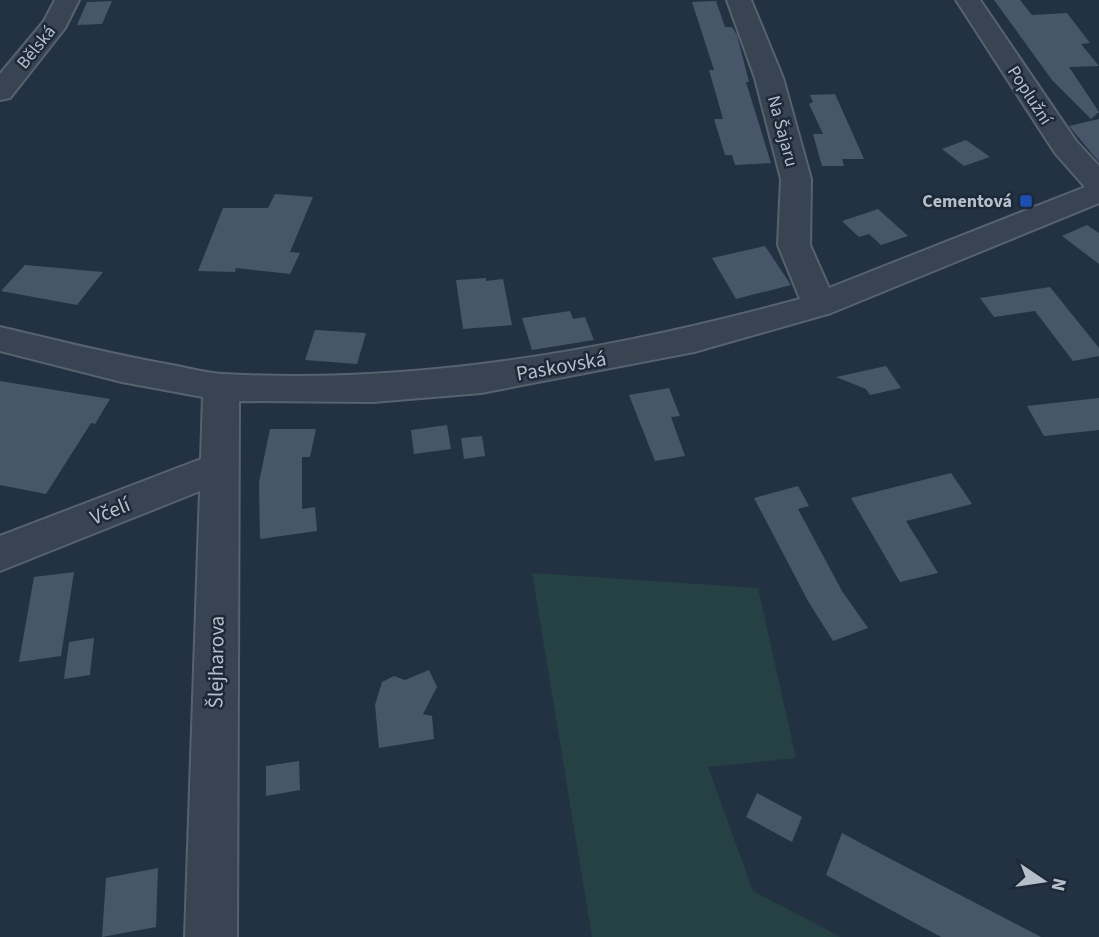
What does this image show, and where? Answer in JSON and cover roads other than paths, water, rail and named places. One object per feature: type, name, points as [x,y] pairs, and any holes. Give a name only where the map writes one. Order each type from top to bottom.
[{"type":"street","name":"Bělská","points":[[0,92],[56,23],[67,0]]},
{"type":"street","name":"Na Šajaru","points":[[739,0],[769,78],[796,178],[794,245],[819,305]]},
{"type":"street","name":"Poplužní","points":[[968,0],[1065,147],[1099,184]]},
{"type":"street","name":"Paskovská","points":[[0,339],[122,369],[222,387],[373,389],[481,380],[694,340],[819,305],[1099,192]]},
{"type":"street","name":"Šlejharova","points":[[211,937],[222,387]]},
{"type":"street","name":"Včelí","points":[[0,554],[219,467]]},
{"type":"place","name":"Cementová","points":[[1026,201]]}]
